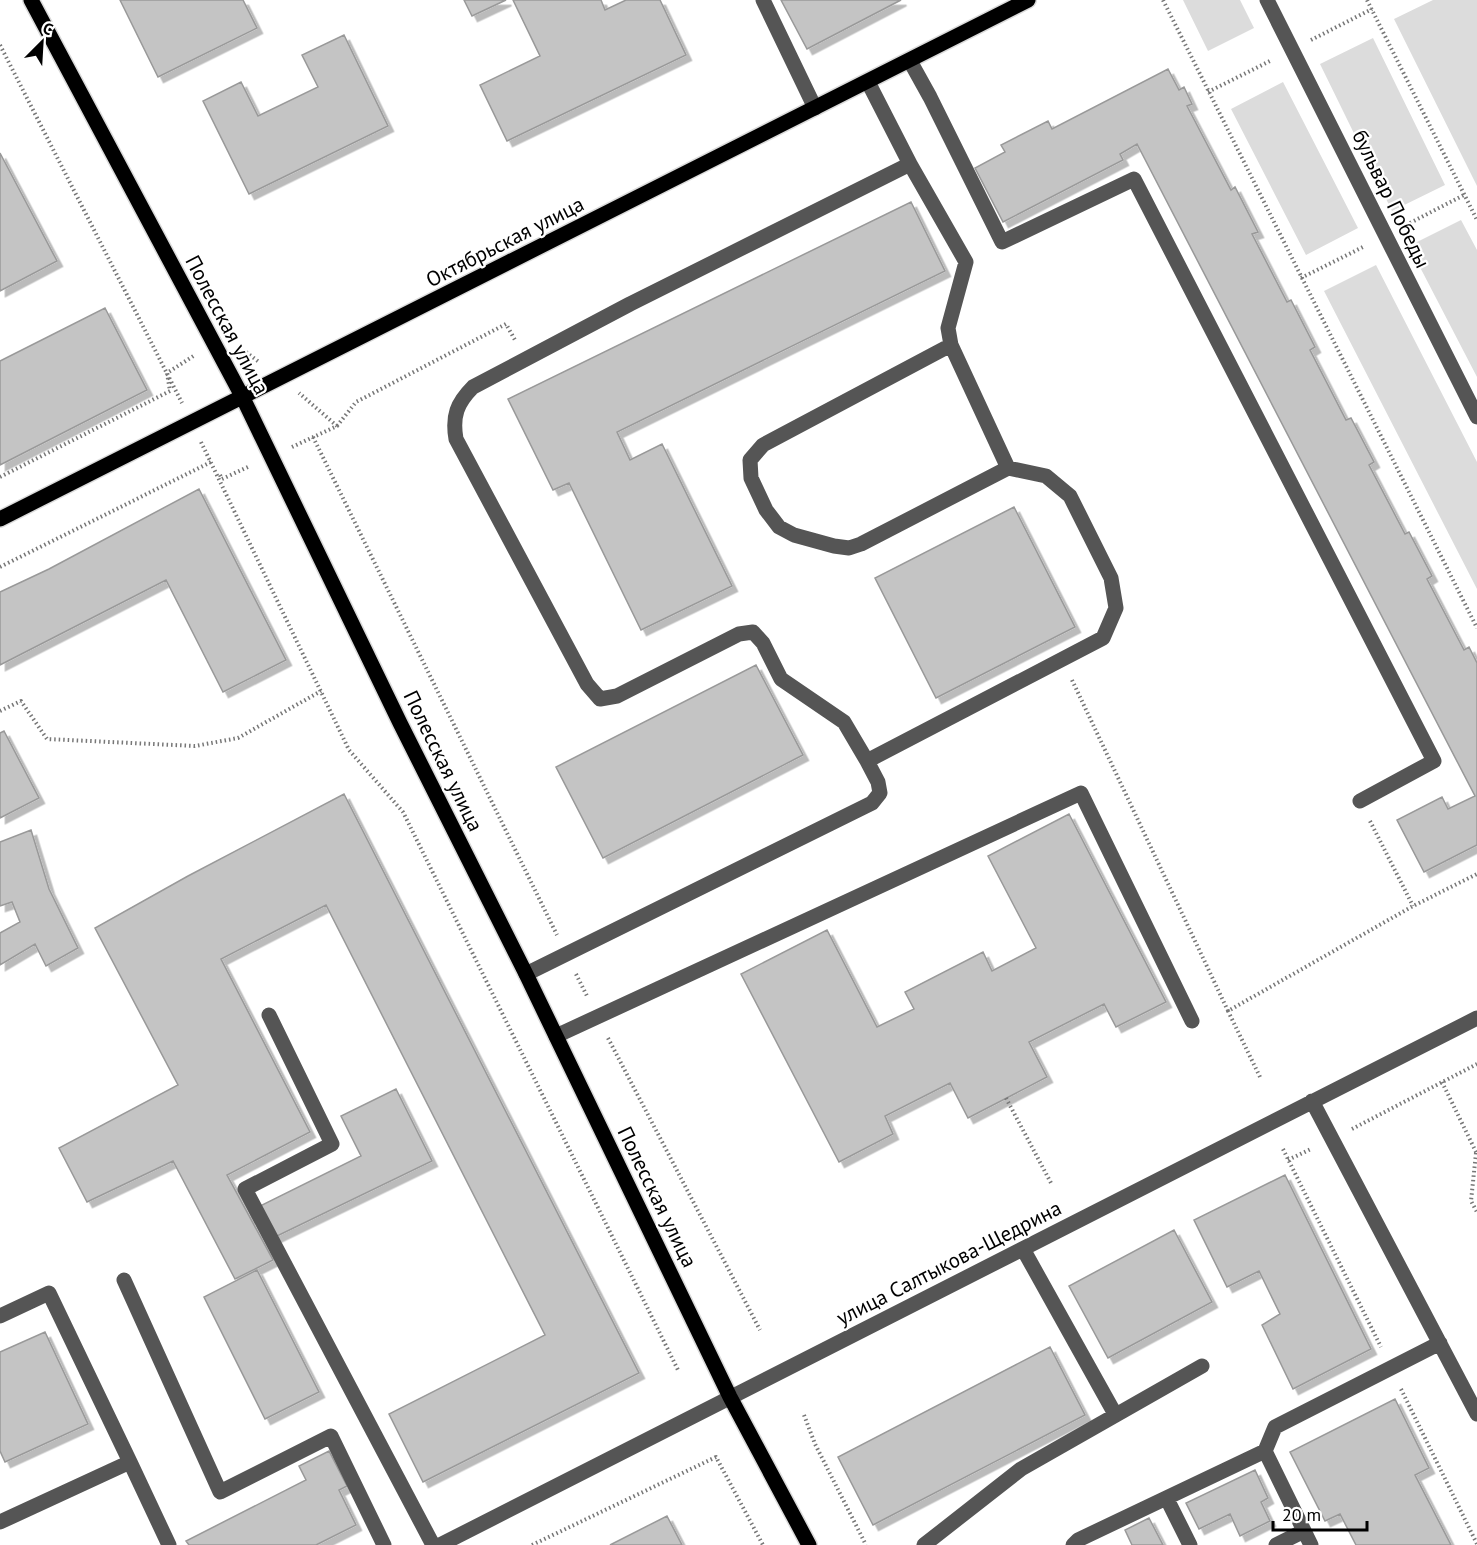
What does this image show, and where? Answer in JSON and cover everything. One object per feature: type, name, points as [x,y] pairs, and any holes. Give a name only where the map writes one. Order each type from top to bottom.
[{"type":"main road","name":"Полесская улица","points":[[31,0],[243,398],[400,723],[526,974],[730,1397],[809,1545]]},
{"type":"main road","name":"Октябрьская улица","points":[[0,519],[1028,0]]},
{"type":"street","points":[[763,0],[815,108]]},
{"type":"street","name":"бульвар Победы","points":[[1267,0],[1477,417]]},
{"type":"street","points":[[910,61],[1002,242],[1134,179],[1434,761],[1360,801]]},
{"type":"street","points":[[868,82],[910,164],[966,262],[948,328],[951,345],[1008,468]]},
{"type":"street","points":[[526,974],[872,802],[880,794],[878,782],[867,760],[844,722],[781,679],[763,643],[753,632],[739,634],[617,696],[600,699],[581,674],[456,438],[453,425],[461,399],[473,387],[630,304],[910,164]]},
{"type":"street","points":[[867,760],[1103,638],[1116,608],[1111,578],[1070,496],[1046,476],[1008,468],[861,544],[849,548],[794,535],[779,527],[766,510],[751,478],[750,460],[763,445],[951,345]]},
{"type":"street","points":[[556,1036],[1081,793],[1192,1021]]},
{"type":"street","points":[[270,1015],[332,1144],[245,1189],[433,1545]]},
{"type":"street","name":"улица Салтыкова-Щедрина","points":[[440,1545],[1477,1018]]},
{"type":"street","points":[[1312,1101],[1477,1414]]},
{"type":"street","points":[[1023,1249],[1115,1414]]},
{"type":"street","points":[[124,1280],[219,1492],[331,1436],[384,1545]]},
{"type":"street","points":[[0,1316],[49,1293],[169,1545]]},
{"type":"street","points":[[1073,1545],[1078,1540],[1265,1451],[1275,1427],[1440,1343]]},
{"type":"street","points":[[924,1545],[1021,1469],[1202,1366]]},
{"type":"street","points":[[1265,1451],[1311,1545]]},
{"type":"street","points":[[0,1522],[130,1462]]},
{"type":"street","points":[[1167,1499],[1190,1545]]},
{"type":"street","points":[[1276,1545],[1304,1531]]},
{"type":"path","points":[[1163,0],[1477,628]]},
{"type":"path","points":[[1367,0],[1477,220]]},
{"type":"path","points":[[0,45],[192,423],[349,750],[403,812],[678,1370]]},
{"type":"path","points":[[337,426],[356,402],[506,324],[510,332]]},
{"type":"path","points":[[313,437],[566,954],[760,1330]]},
{"type":"path","points":[[211,462],[222,479]]},
{"type":"path","points":[[0,567],[211,462]]},
{"type":"path","points":[[1062,659],[1260,1077]]},
{"type":"path","points":[[0,711],[21,701],[47,739],[195,746],[238,738],[321,691]]},
{"type":"path","points":[[1360,801],[1413,906]]},
{"type":"path","points":[[1228,1011],[1413,906],[1477,874]]},
{"type":"path","points":[[1288,1160],[1477,1064]]},
{"type":"path","points":[[1442,1082],[1476,1154],[1471,1201],[1477,1212]]},
{"type":"path","points":[[1006,1098],[1051,1183]]},
{"type":"path","points":[[804,1414],[815,1444],[866,1545]]},
{"type":"path","points":[[532,1545],[716,1457],[764,1545]]},
{"type":"shaded area","points":[[1183,0],[1240,0],[1254,28],[1208,51]]},
{"type":"shaded area","points":[[1433,0],[1477,0],[1477,186],[1394,19]]},
{"type":"shaded area","points":[[1373,38],[1445,185],[1392,211],[1320,64]]},
{"type":"shaded area","points":[[1283,82],[1358,228],[1306,255],[1231,109]]},
{"type":"shaded area","points":[[1461,220],[1477,250],[1477,377],[1409,246]]},
{"type":"shaded area","points":[[1376,265],[1477,462],[1477,589],[1324,291]]},
{"type":"building","points":[[120,0],[243,0],[257,28],[158,77]]},
{"type":"building","points":[[464,0],[506,0],[472,16]]},
{"type":"building","points":[[513,0],[601,0],[605,10],[626,0],[660,0],[686,55],[507,141],[480,85],[540,56]]},
{"type":"building","points":[[781,0],[901,0],[807,49]]},
{"type":"building","points":[[344,35],[388,126],[249,194],[203,101],[241,82],[258,116],[318,87],[302,55]]},
{"type":"building","points":[[1168,69],[1179,90],[1184,87],[1192,104],[1187,106],[1231,190],[1235,187],[1258,232],[1252,234],[1287,302],[1291,300],[1315,347],[1310,350],[1346,420],[1351,418],[1374,462],[1369,465],[1405,534],[1409,532],[1432,576],[1427,579],[1464,650],[1469,647],[1477,663],[1477,845],[1424,872],[1397,820],[1442,797],[1448,809],[1475,796],[1137,144],[1120,154],[1123,160],[1003,222],[975,168],[1005,152],[1001,145],[1048,121],[1052,129]]},
{"type":"building","points":[[0,153],[57,261],[0,291]]},
{"type":"building","points":[[911,202],[945,271],[617,432],[630,460],[662,444],[732,586],[641,630],[569,483],[553,490],[508,399]]},
{"type":"building","points":[[105,308],[147,390],[0,465],[0,361]]},
{"type":"building","points":[[199,489],[286,660],[223,692],[166,580],[0,665],[0,592],[49,569]]},
{"type":"building","points":[[1014,507],[1075,627],[936,698],[875,578]]},
{"type":"building","points":[[756,665],[803,755],[603,858],[556,767]]},
{"type":"building","points":[[4,731],[39,798],[0,818],[0,733]]},
{"type":"building","points":[[344,794],[639,1373],[423,1482],[389,1414],[545,1335],[326,905],[221,959],[310,1132],[227,1175],[273,1260],[235,1279],[173,1161],[87,1202],[59,1148],[178,1085],[95,928]]},
{"type":"building","points":[[1069,814],[1166,1002],[1116,1027],[1104,1004],[1029,1042],[1047,1077],[968,1118],[950,1083],[885,1116],[893,1134],[839,1162],[741,974],[827,930],[877,1027],[914,1009],[905,992],[983,952],[992,971],[1036,948],[988,856]]},
{"type":"building","points":[[31,830],[49,889],[78,948],[46,966],[35,944],[0,965],[0,933],[20,922],[12,902],[0,906],[0,842]]},
{"type":"building","points":[[396,1089],[432,1161],[275,1237],[260,1206],[361,1156],[341,1116]]},
{"type":"building","points":[[1285,1175],[1371,1349],[1293,1389],[1262,1325],[1280,1314],[1259,1271],[1227,1287],[1194,1220]]},
{"type":"building","points":[[1174,1230],[1212,1302],[1108,1358],[1069,1286]]},
{"type":"building","points":[[257,1270],[319,1392],[265,1419],[204,1297]]},
{"type":"building","points":[[45,1332],[88,1424],[5,1462],[0,1451],[0,1352]]},
{"type":"building","points":[[1050,1347],[1085,1415],[873,1525],[838,1457]]},
{"type":"building","points":[[1395,1399],[1429,1468],[1415,1475],[1451,1545],[1356,1545],[1340,1514],[1325,1521],[1290,1452]]},
{"type":"building","points":[[329,1451],[347,1486],[339,1490],[356,1525],[316,1545],[189,1545],[186,1541],[306,1480],[299,1466]]},
{"type":"building","points":[[1255,1470],[1268,1498],[1261,1502],[1270,1521],[1240,1536],[1230,1514],[1199,1529],[1186,1503]]},
{"type":"building","points":[[667,1516],[682,1545],[610,1545]]},
{"type":"building","points":[[1149,1518],[1163,1545],[1132,1545],[1125,1530]]}]
